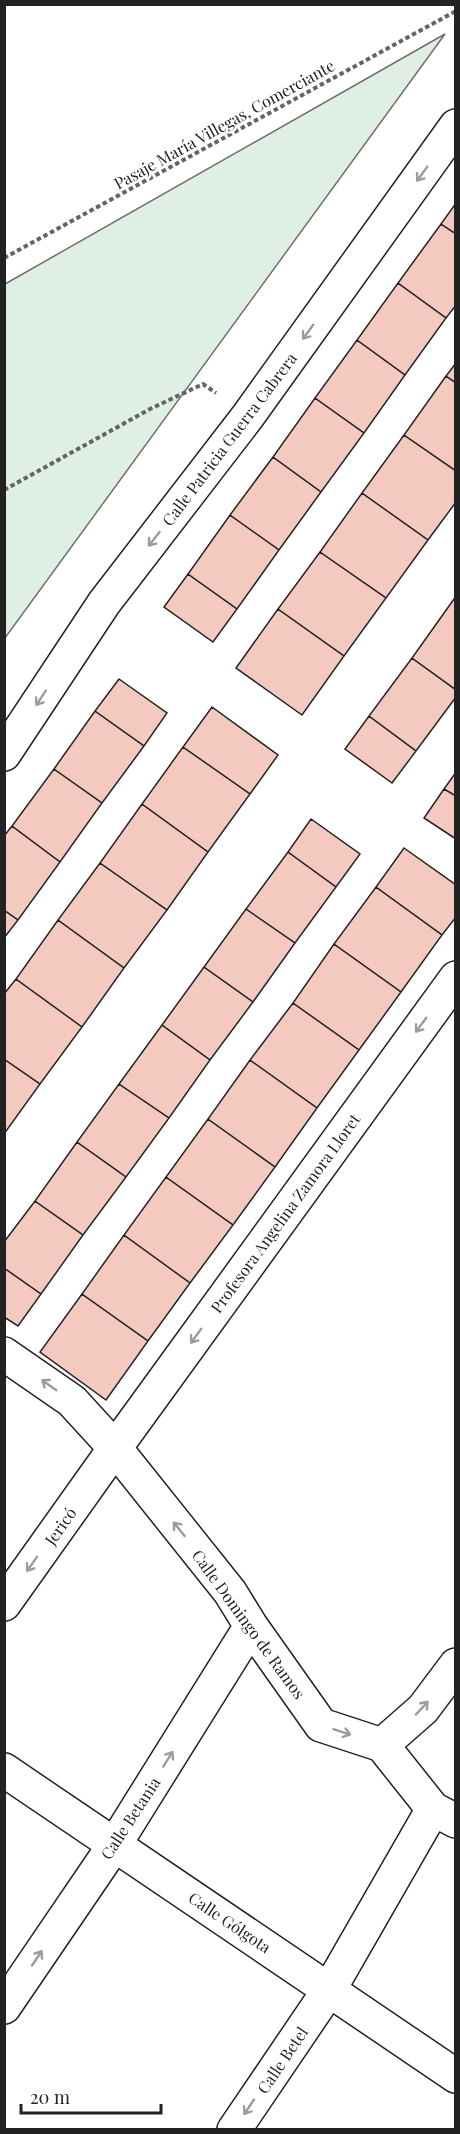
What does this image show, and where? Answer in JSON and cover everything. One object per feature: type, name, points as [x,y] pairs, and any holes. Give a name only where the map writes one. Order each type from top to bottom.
[{"type":"street","name":"Calle Patricia Guerra Cabrera","points":[[4,754],[104,603],[248,416],[456,126]]},
{"type":"street","name":"Profesora Angelina Zamora Lloret","points":[[115,1448],[456,978]]},
{"type":"street","name":"Calle Domingo de Ramos","points":[[4,1354],[72,1401],[115,1448],[230,1592],[251,1626],[321,1725],[381,1745]]},
{"type":"street","name":"Jericó","points":[[4,1604],[115,1448]]},
{"type":"street","name":"Calle Betania","points":[[4,2007],[115,1844],[251,1626]]},
{"type":"street","points":[[444,1815],[381,1745],[423,1709],[456,1665]]},
{"type":"street","name":"Calle Gólgota","points":[[4,1770],[456,2076]]},
{"type":"street","name":"Calle Betel","points":[[234,2130],[444,1815]]},
{"type":"path","name":"Pasaje María Villegas, Comerciante","points":[[4,258],[456,11]]},
{"type":"path","points":[[4,490],[150,409],[203,384],[248,416]]},
{"type":"green space","points":[[445,34],[5,638],[5,284]]},
{"type":"building","points":[[456,203],[456,234],[441,224]]},
{"type":"building","points":[[441,224],[456,234],[456,305],[446,318],[398,283]]},
{"type":"building","points":[[398,283],[446,318],[405,375],[357,340]]},
{"type":"building","points":[[357,340],[405,375],[364,433],[315,398]]},
{"type":"building","points":[[456,363],[456,383],[446,376]]},
{"type":"building","points":[[446,376],[456,383],[456,471],[404,435]]},
{"type":"building","points":[[315,398],[364,433],[321,492],[273,457]]},
{"type":"building","points":[[404,435],[456,471],[456,502],[428,540],[362,493]]},
{"type":"building","points":[[273,457],[321,492],[279,550],[230,515]]},
{"type":"building","points":[[362,493],[428,540],[386,598],[320,552]]},
{"type":"building","points":[[230,515],[279,550],[237,609],[188,574]]},
{"type":"building","points":[[320,552],[386,598],[344,656],[278,609]]},
{"type":"building","points":[[188,574],[237,609],[213,642],[164,607]]},
{"type":"building","points":[[454,599],[456,601],[456,690],[412,658]]},
{"type":"building","points":[[278,609],[344,656],[302,715],[236,668]]},
{"type":"building","points":[[412,658],[456,690],[456,697],[416,751],[369,716]]},
{"type":"building","points":[[119,679],[167,713],[144,746],[95,711]]},
{"type":"building","points":[[212,707],[278,755],[250,794],[183,747]]},
{"type":"building","points":[[95,711],[144,746],[102,803],[54,769]]},
{"type":"building","points":[[369,716],[416,751],[392,783],[345,749]]},
{"type":"building","points":[[183,747],[250,794],[208,852],[142,804]]},
{"type":"building","points":[[54,769],[102,803],[60,862],[12,826]]},
{"type":"building","points":[[456,772],[456,796],[444,789]]},
{"type":"building","points":[[444,789],[456,796],[456,839],[424,818]]},
{"type":"building","points":[[142,804],[208,852],[167,910],[100,863]]},
{"type":"building","points":[[311,819],[360,854],[336,887],[288,852]]},
{"type":"building","points":[[12,826],[60,862],[18,920],[4,910],[4,836]]},
{"type":"building","points":[[404,848],[456,885],[456,917],[442,935],[376,887]]},
{"type":"building","points":[[288,852],[336,887],[295,943],[246,909]]},
{"type":"building","points":[[100,863],[167,910],[124,968],[58,920]]},
{"type":"building","points":[[376,887],[442,935],[401,992],[334,944]]},
{"type":"building","points":[[246,909],[295,943],[253,1002],[204,967]]},
{"type":"building","points":[[4,910],[18,920],[4,938]]},
{"type":"building","points":[[58,920],[124,968],[82,1027],[16,979]]},
{"type":"building","points":[[334,944],[401,992],[359,1050],[293,1003]]},
{"type":"building","points":[[204,967],[253,1002],[210,1060],[162,1025]]},
{"type":"building","points":[[16,979],[82,1027],[40,1084],[4,1059],[4,994]]},
{"type":"building","points":[[293,1003],[359,1050],[317,1108],[250,1060]]},
{"type":"building","points":[[162,1025],[210,1060],[169,1118],[119,1084]]},
{"type":"building","points":[[4,1059],[40,1084],[4,1134]]},
{"type":"building","points":[[250,1060],[317,1108],[275,1167],[208,1119]]},
{"type":"building","points":[[119,1084],[169,1118],[126,1177],[77,1142]]},
{"type":"building","points":[[208,1119],[275,1167],[233,1225],[166,1177]]},
{"type":"building","points":[[77,1142],[126,1177],[83,1235],[35,1201]]},
{"type":"building","points":[[166,1177],[233,1225],[190,1283],[124,1235]]},
{"type":"building","points":[[35,1201],[83,1235],[41,1294],[4,1268],[4,1242]]},
{"type":"building","points":[[124,1235],[190,1283],[148,1341],[82,1294]]},
{"type":"building","points":[[4,1268],[41,1294],[18,1326],[4,1317]]},
{"type":"building","points":[[82,1294],[148,1341],[106,1400],[40,1352]]}]
